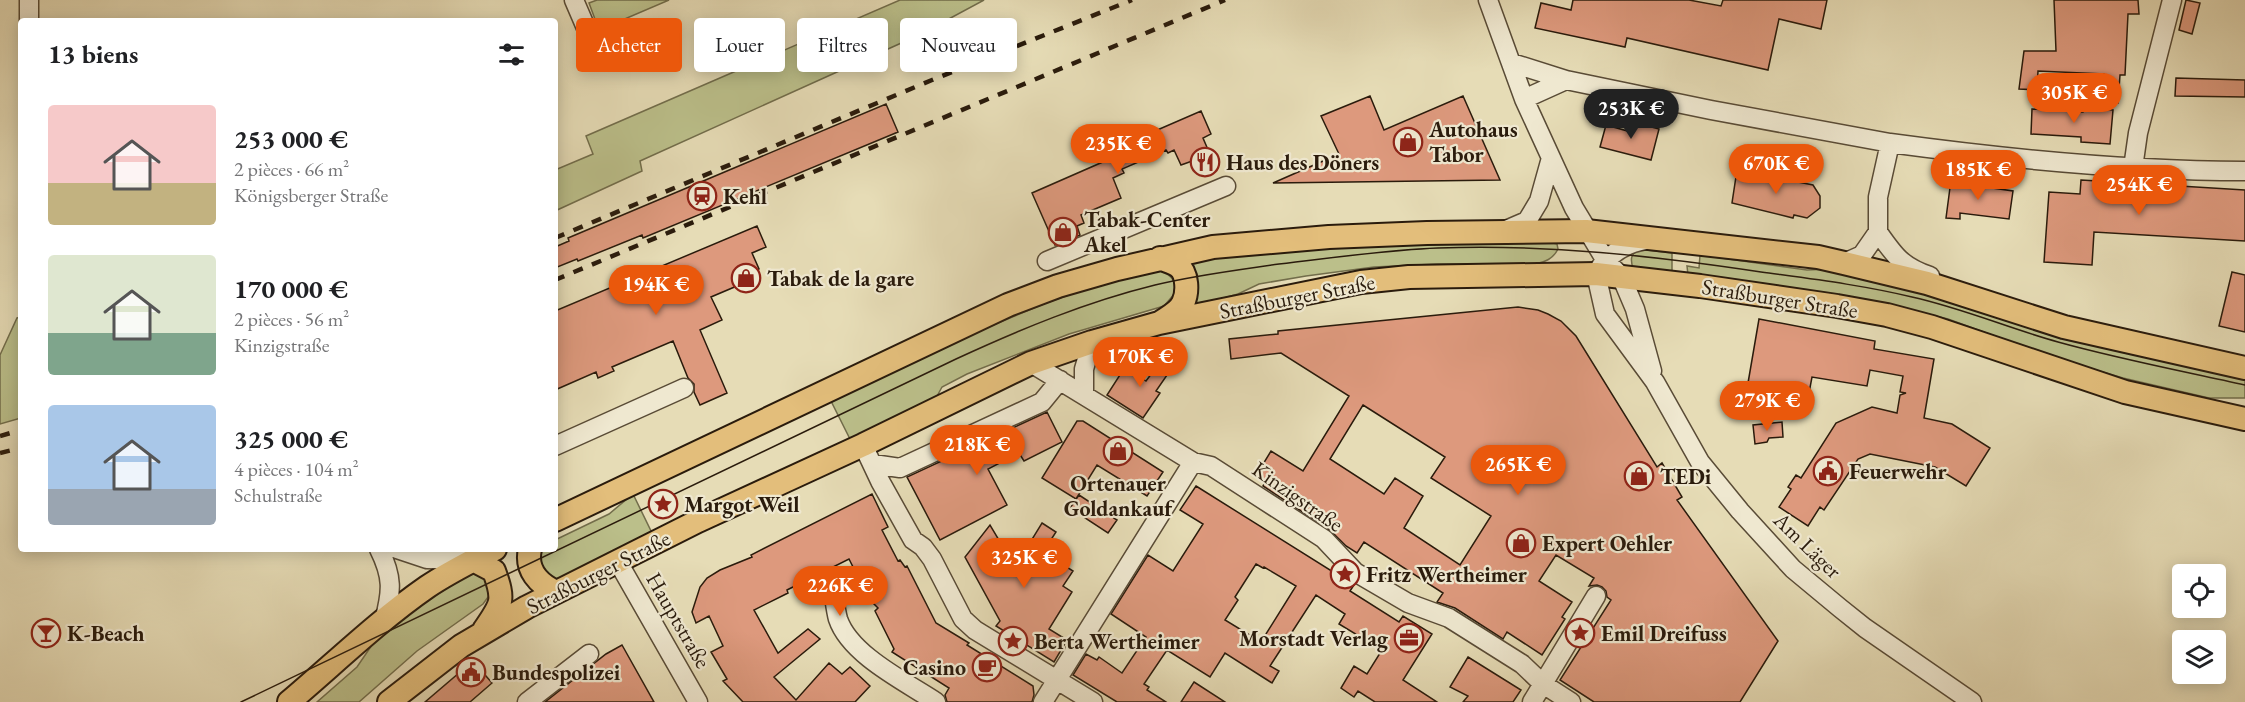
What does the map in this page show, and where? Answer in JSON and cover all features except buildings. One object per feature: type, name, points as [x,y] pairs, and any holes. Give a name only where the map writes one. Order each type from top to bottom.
[{"type":"main road","name":"Straßburger Straße","points":[[558,519],[1008,305],[1067,284],[1160,258],[1213,247],[1275,240],[1427,233],[1586,231],[1818,257],[1927,283],[2064,327],[2245,368]]},
{"type":"main road","points":[[1159,323],[1175,313],[1183,303],[1186,287],[1180,267],[1160,258]]},
{"type":"main road","name":"Straßburger Straße","points":[[389,702],[428,670],[483,632],[556,592],[698,521],[868,455],[1031,363],[1092,342],[1159,323],[1361,282],[1409,277],[1608,270],[1887,315],[1932,327],[2125,392],[2245,419]]},
{"type":"main road","points":[[289,702],[425,588],[489,552]]},
{"type":"main road","points":[[530,552],[528,556],[532,572],[547,588],[556,592]]},
{"type":"main road","points":[[473,560],[494,570],[502,599],[483,632]]},
{"type":"street","points":[[29,0],[29,18]]},
{"type":"street","points":[[574,0],[582,18]]},
{"type":"street","points":[[1488,0],[1524,99],[1586,231],[1608,270]]},
{"type":"street","points":[[2133,168],[2138,133],[2172,0]]},
{"type":"street","points":[[1512,63],[1566,80],[1711,111],[1890,143],[1990,156],[2133,168],[2245,171]]},
{"type":"street","points":[[1524,99],[1566,80]]},
{"type":"street","points":[[1844,263],[1862,255],[1878,232],[1878,196],[1890,143]]},
{"type":"street","points":[[1500,232],[1527,221],[1539,201],[1551,158]]},
{"type":"street","points":[[1047,261],[1226,186]]},
{"type":"street","points":[[1878,232],[1898,260],[1914,271],[1996,297],[2009,308]]},
{"type":"street","points":[[1608,270],[1611,254],[1631,243],[1659,238]]},
{"type":"street","name":"Am Läger","points":[[1608,270],[1635,309],[1655,382]]},
{"type":"street","name":"Am Läger","points":[[1608,270],[1605,314],[1655,382],[1700,462],[1740,511],[1793,569],[1864,628],[1972,702]]},
{"type":"street","points":[[1084,394],[1084,369],[1092,342]]},
{"type":"street","name":"Kinzigstraße","points":[[1031,363],[1193,462],[1211,466],[1324,539],[1355,572],[1408,603],[1449,618],[1522,664],[1543,684],[1571,702]]},
{"type":"street","points":[[868,455],[900,468],[971,433],[1042,402],[1060,380]]},
{"type":"street","points":[[558,445],[684,388]]},
{"type":"street","points":[[868,455],[913,540],[923,547],[932,559],[963,619],[975,630],[1093,702]]},
{"type":"street","points":[[1043,702],[1127,564],[1193,462]]},
{"type":"street","points":[[380,552],[391,579],[390,600],[384,621]]},
{"type":"street","points":[[406,552],[427,559],[473,560]]},
{"type":"street","name":"Hauptstraße","points":[[618,562],[698,702]]},
{"type":"street","points":[[834,596],[838,620],[852,644],[936,702]]},
{"type":"street","points":[[1532,702],[1596,596]]},
{"type":"street","points":[[527,702],[589,654]]},
{"type":"green space","points":[[597,0],[669,0],[627,18],[595,18],[589,3]]},
{"type":"green space","points":[[900,0],[984,0],[951,18],[900,18],[900,44],[888,49],[888,18],[858,18]]},
{"type":"green space","points":[[797,45],[797,72],[837,72],[640,161],[642,171],[558,210],[558,169],[593,154],[586,136],[734,72],[785,72],[785,50]]},
{"type":"green space","points":[[1549,242],[1557,244],[1558,249],[1548,260],[1535,264],[1437,264],[1374,267],[1259,284],[1238,294],[1195,306],[1196,295],[1188,262],[1242,251],[1314,246]]},
{"type":"green space","points":[[1638,249],[1672,253],[1672,275],[1633,268],[1632,257]]},
{"type":"green space","points":[[1700,255],[1807,270],[1830,269],[2245,375],[2245,398],[2209,398],[2123,378],[2052,357],[1948,319],[1902,308],[1688,275],[1687,266],[1699,268]]},
{"type":"green space","points":[[1161,270],[1172,278],[1176,288],[1176,292],[1164,306],[1069,334],[967,374],[942,387],[936,398],[850,439],[830,399],[1046,303],[1094,286]]},
{"type":"green space","points":[[17,318],[18,419],[0,424],[0,355]]},
{"type":"green space","points":[[633,494],[652,533],[560,578],[553,579],[544,576],[538,552],[558,552],[558,539],[609,514]]},
{"type":"green space","points":[[471,572],[488,578],[491,593],[483,604],[417,651],[359,702],[317,702],[357,667],[374,642],[389,626]]},
{"type":"tram line","points":[[558,550],[956,359],[1054,317],[1129,292],[1186,278],[1398,250],[1479,247],[1600,252],[1721,266],[1856,286],[1931,302],[2081,348],[2245,385]]},
{"type":"tram line","points":[[241,702],[554,552]]},
{"type":"railway","points":[[558,237],[932,80],[1132,0]]},
{"type":"railway","points":[[558,279],[1225,0]]},
{"type":"railway","points":[[0,436],[18,431]]},
{"type":"railway","points":[[0,453],[18,449]]},
{"type":"place","name":"Autohaus Tabor","points":[[1408,142]]},
{"type":"place","name":"Haus des Döners","points":[[1205,162]]},
{"type":"place","name":"Kehl","points":[[702,196]]},
{"type":"place","name":"Tabak-Center Akel","points":[[1063,232]]},
{"type":"place","name":"Tabak de la gare","points":[[746,278]]},
{"type":"place","name":"Ortenauer Goldankauf","points":[[1118,451]]},
{"type":"place","name":"Feuerwehr","points":[[1828,471]]},
{"type":"place","name":"TEDi","points":[[1639,476]]},
{"type":"place","name":"Margot Weil","points":[[663,504]]},
{"type":"place","name":"Expert Oehler","points":[[1521,543]]},
{"type":"place","name":"Fritz Wertheimer","points":[[1345,574]]},
{"type":"place","name":"K-Beach","points":[[46,633]]},
{"type":"place","name":"Emil Dreifuss","points":[[1580,633]]},
{"type":"place","name":"Morstadt Verlag","points":[[1409,638]]},
{"type":"place","name":"Berta Wertheimer","points":[[1013,641]]},
{"type":"place","name":"Casino","points":[[987,667]]},
{"type":"place","name":"Bundespolizei","points":[[471,672]]}]
